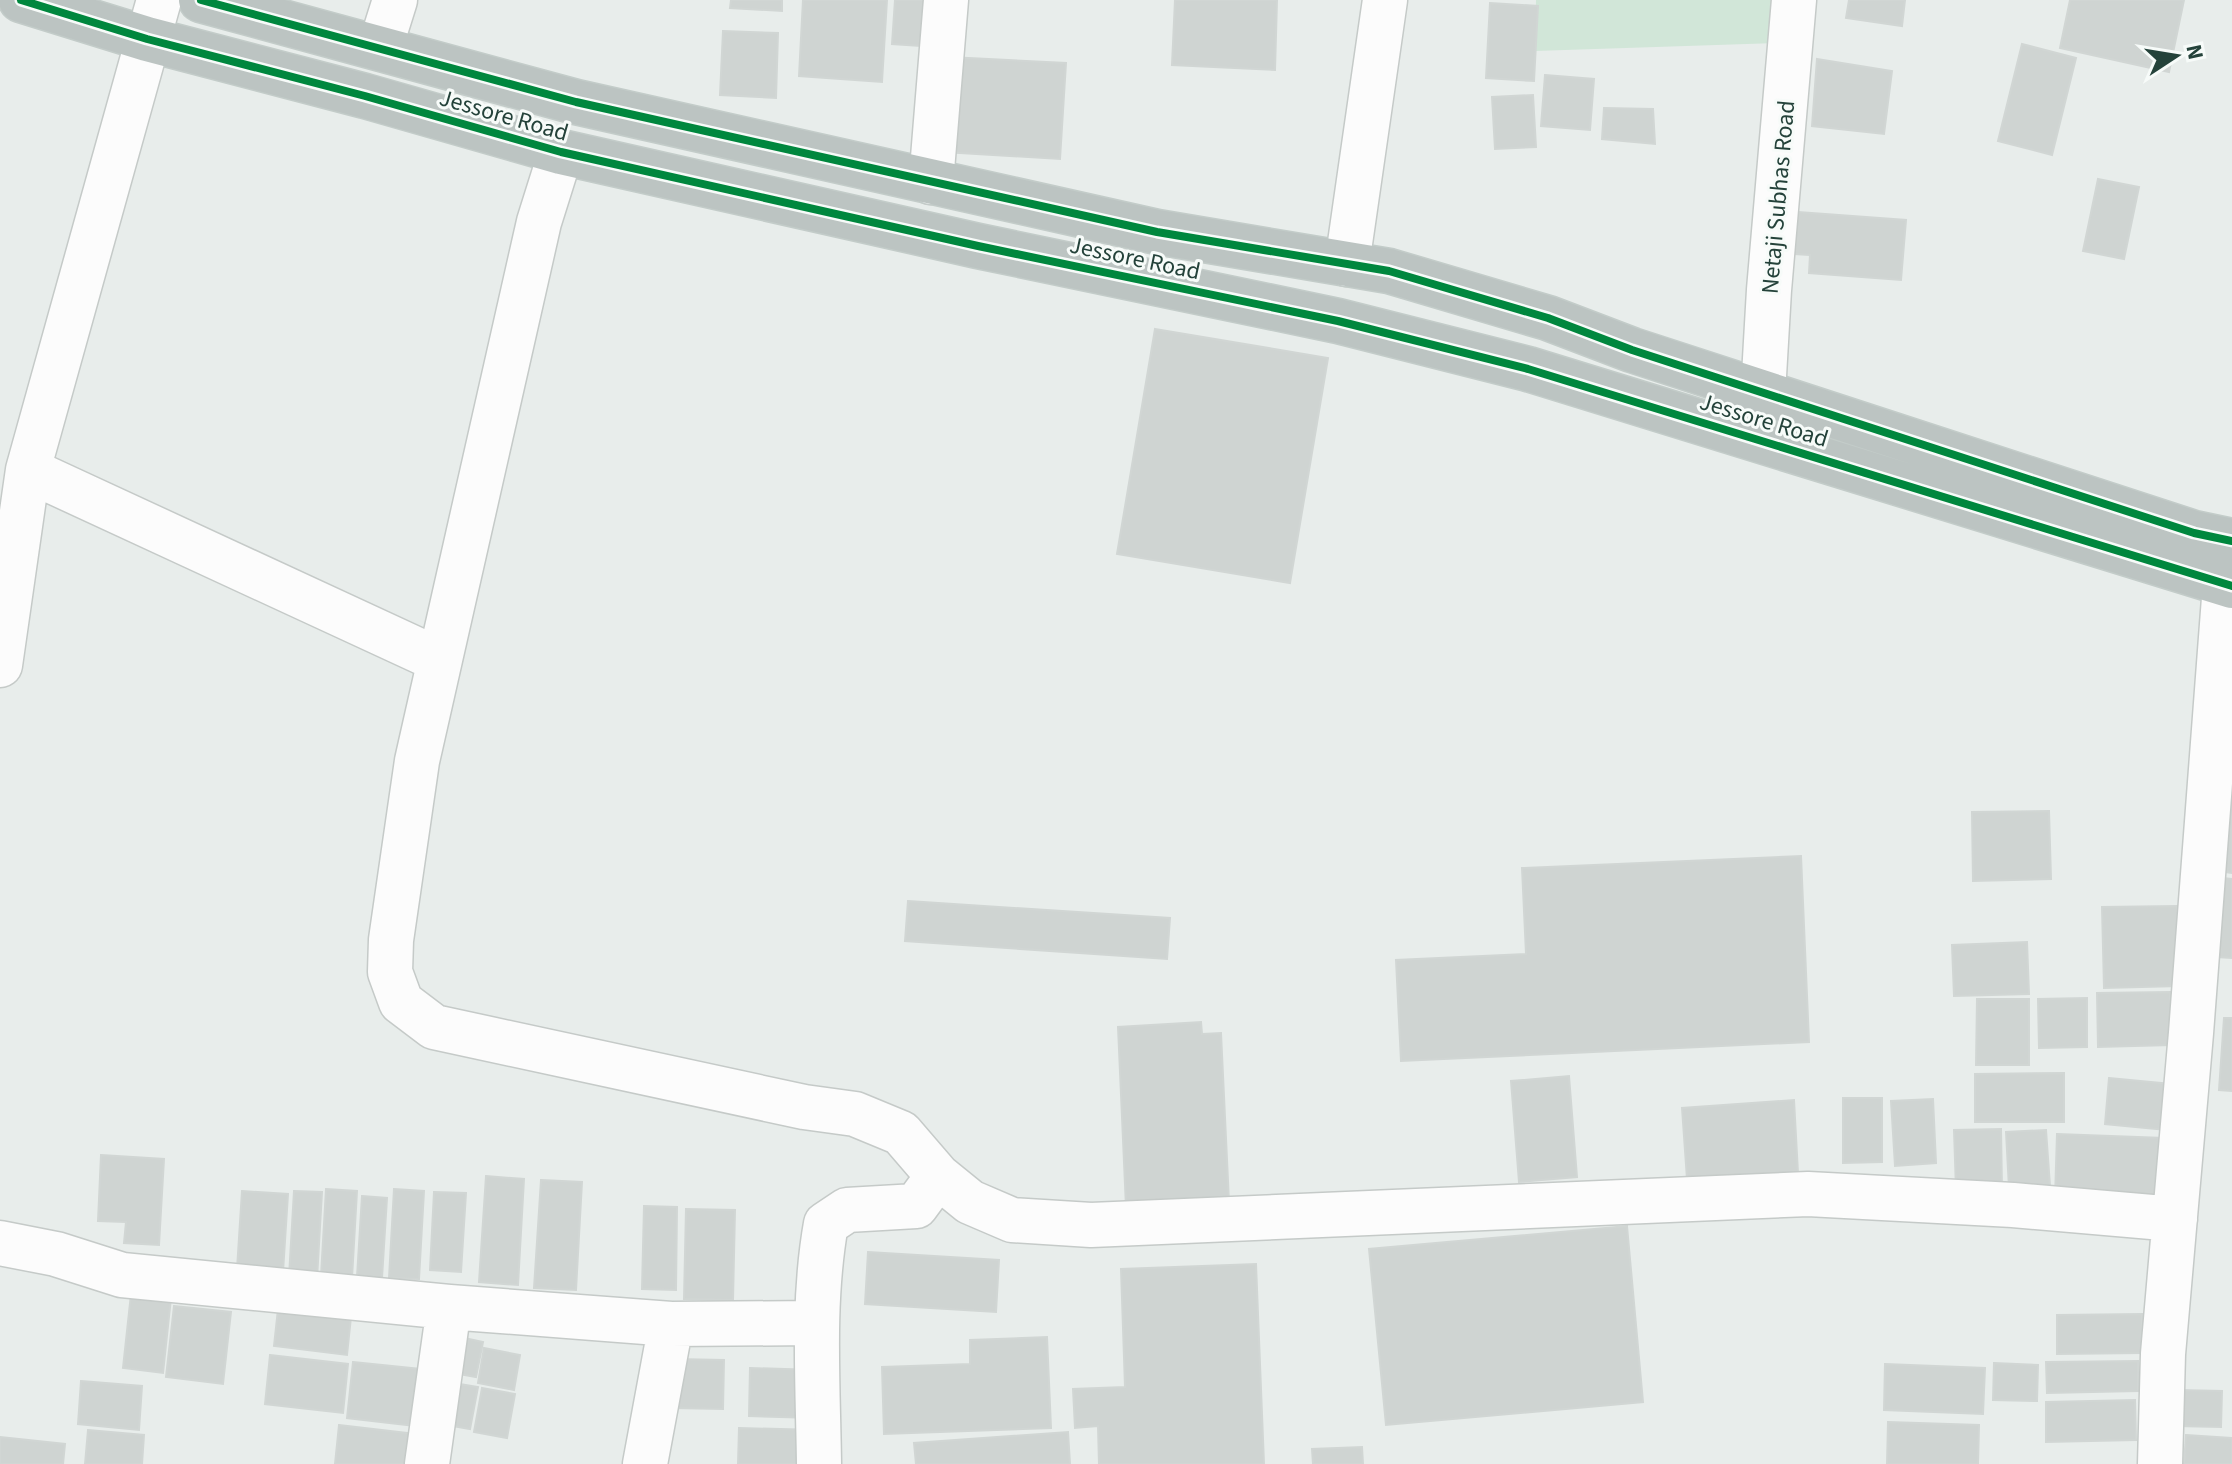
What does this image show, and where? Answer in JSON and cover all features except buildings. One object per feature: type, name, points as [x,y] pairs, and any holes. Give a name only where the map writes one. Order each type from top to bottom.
[{"type":"highway","name":"Jessore Road","points":[[21,0],[153,19],[365,96],[561,152],[978,246],[1338,321],[1528,369],[2229,585]]},
{"type":"highway","points":[[201,0],[576,102],[1157,232],[1389,271],[1548,318],[1763,393],[1941,448],[2194,533],[2232,541]]},
{"type":"street","points":[[380,48],[395,0]]},
{"type":"street","points":[[931,182],[946,0]]},
{"type":"street","points":[[1347,264],[1385,0]]},
{"type":"street","name":"Netaji Subhas Road","points":[[1763,393],[1794,0]]},
{"type":"street","points":[[0,665],[28,470],[153,19]]},
{"type":"street","points":[[561,152],[539,222],[417,761],[391,940],[390,972],[401,1002],[434,1027],[804,1107],[855,1114],[901,1133],[938,1176],[970,1202],[1012,1220],[1091,1225],[1808,1194],[2013,1205],[2175,1219]]},
{"type":"street","points":[[28,470],[439,660]]},
{"type":"street","points":[[2160,1464],[2163,1354],[2229,585]]},
{"type":"street","points":[[819,1464],[817,1323],[821,1252],[826,1224],[847,1210],[916,1206],[938,1176]]},
{"type":"street","points":[[0,1243],[56,1254],[122,1275],[449,1307],[671,1324],[817,1323]]},
{"type":"street","points":[[427,1464],[449,1307]]},
{"type":"street","points":[[645,1464],[671,1324]]},
{"type":"green space","points":[[1536,0],[1779,0],[1777,43],[1535,51]]},
{"type":"cycle path","points":[[21,0],[147,39],[365,96],[561,152],[978,246],[1338,321],[1528,369],[2232,586]]},
{"type":"cycle path","points":[[201,0],[576,102],[1157,232],[1389,271],[1548,318],[1632,350],[2194,533],[2232,541]]}]
